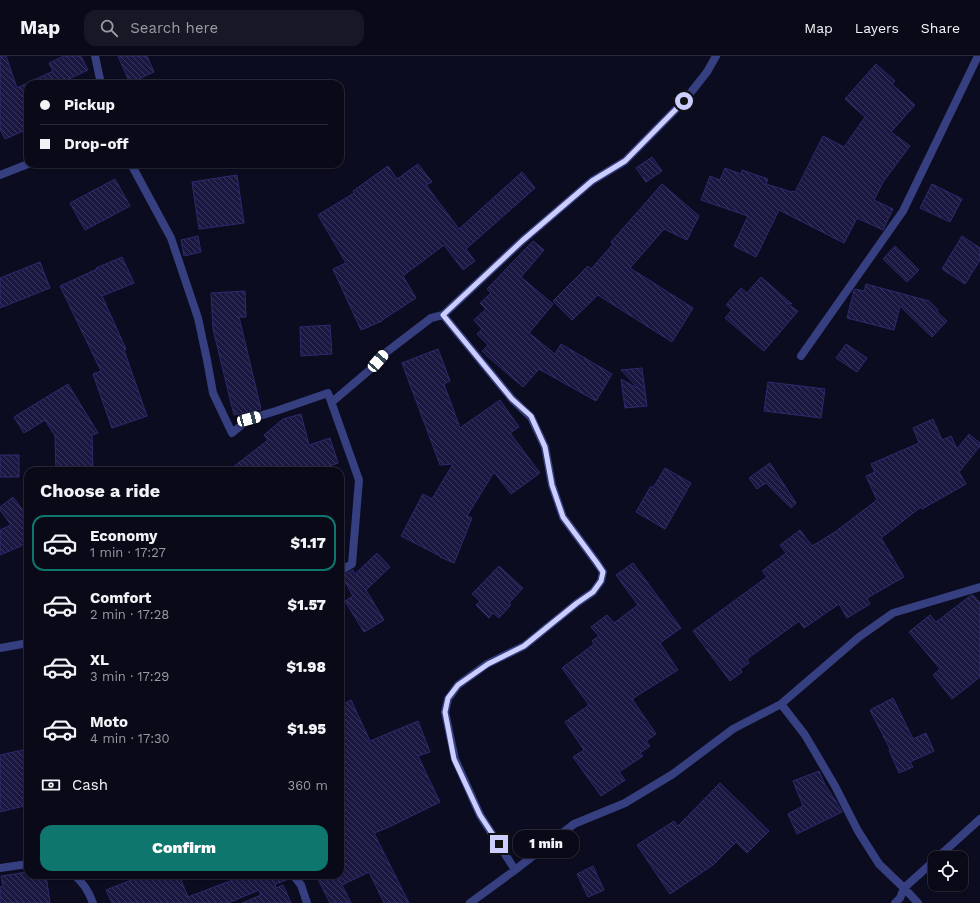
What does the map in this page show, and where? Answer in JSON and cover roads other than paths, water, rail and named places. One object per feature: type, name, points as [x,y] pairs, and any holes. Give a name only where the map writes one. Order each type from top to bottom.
[{"type":"street","points":[[95,56],[100,80]]},
{"type":"street","points":[[332,402],[372,368],[384,354],[431,318],[443,315],[522,241],[592,181],[625,161],[684,101],[707,72],[716,56]]},
{"type":"street","points":[[800,356],[902,211],[978,56]]},
{"type":"street","points":[[0,175],[24,166]]},
{"type":"street","points":[[133,168],[171,238],[198,318],[213,393],[232,433],[249,419],[328,393],[359,480],[352,564],[344,569]]},
{"type":"street","points":[[443,315],[512,399],[531,416],[545,447],[552,485],[563,517],[603,572],[601,581],[593,592],[524,646],[488,664],[458,685],[448,698],[445,712],[454,759],[480,815],[515,870]]},
{"type":"street","points":[[470,903],[574,824],[625,803],[673,774],[732,729],[781,704],[859,637],[893,614],[980,587]]},
{"type":"street","points":[[0,648],[24,644]]},
{"type":"street","points":[[781,704],[805,735],[835,786],[858,831],[879,864],[918,903]]},
{"type":"street","points":[[945,851],[980,819]]},
{"type":"street","points":[[0,868],[24,865]]},
{"type":"street","points":[[895,903],[900,898],[904,888],[928,866]]},
{"type":"street","points":[[79,879],[90,894],[94,903]]},
{"type":"street","points":[[296,879],[301,885],[308,903]]}]
